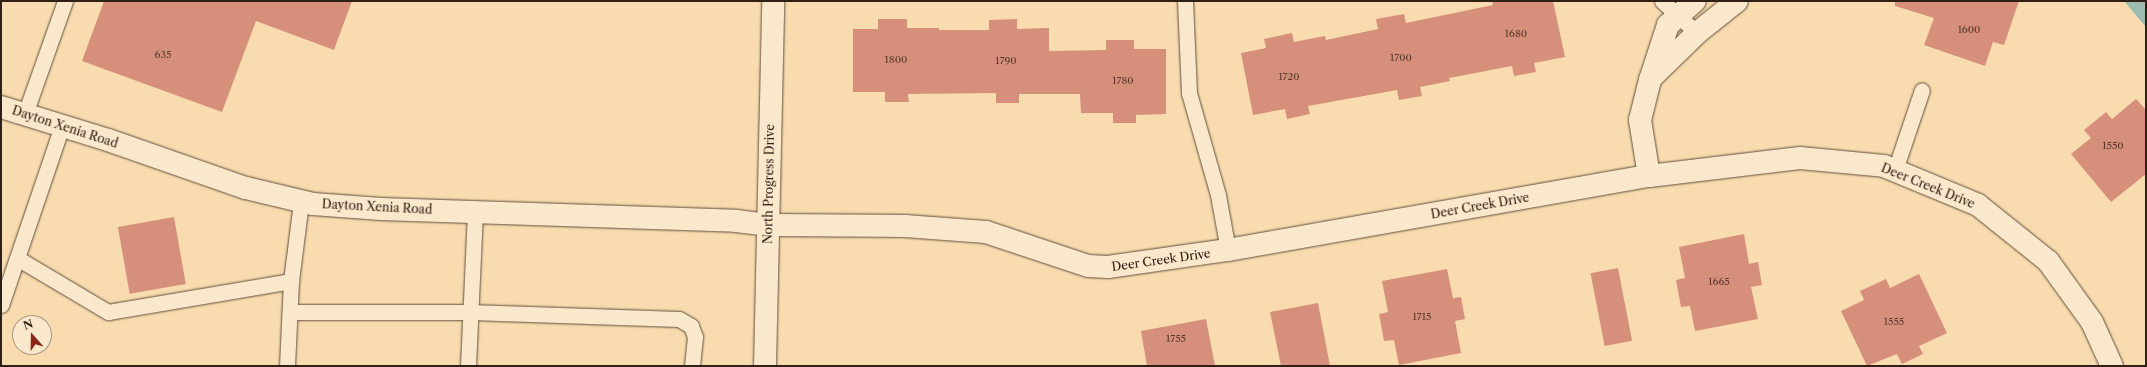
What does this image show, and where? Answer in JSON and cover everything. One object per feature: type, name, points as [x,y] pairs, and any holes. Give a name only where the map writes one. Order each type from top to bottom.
[{"type":"street","name":"North Progress Drive","points":[[765,366],[773,1]]},
{"type":"street","points":[[1650,80],[1697,33],[1737,1]]},
{"type":"street","points":[[1649,176],[1640,120],[1650,80],[1668,25],[1688,8]]},
{"type":"street","name":"Dayton Xenia Road","points":[[1,107],[246,188],[301,202],[381,209],[736,221],[768,225]]},
{"type":"street","name":"Deer Creek Drive","points":[[768,225],[905,226],[986,232],[1088,266],[1108,268],[1228,250],[1649,176],[1800,158],[1884,166],[1978,205],[2048,261],[2092,322],[2112,366]]},
{"type":"lane","points":[[25,114],[65,1]]},
{"type":"lane","points":[[1185,1],[1189,93],[1218,195],[1228,250]]},
{"type":"lane","points":[[1662,1],[1688,8],[1697,33]]},
{"type":"lane","points":[[1895,170],[1922,90]]},
{"type":"lane","points":[[1,305],[62,126]]},
{"type":"lane","points":[[287,366],[291,281],[301,202]]},
{"type":"lane","points":[[468,366],[475,212]]},
{"type":"lane","points":[[17,258],[108,312],[291,281]]},
{"type":"lane","points":[[290,312],[470,312],[679,319],[691,326],[695,337],[692,366]]},
{"type":"shaded area","points":[[2124,1],[2146,1],[2146,27]]},
{"type":"building","points":[[104,1],[352,1],[334,50],[256,21],[222,112],[82,61]]},
{"type":"building","points":[[1492,1],[1553,1],[1565,57],[1534,63],[1536,72],[1514,76],[1512,66],[1449,78],[1450,81],[1420,87],[1422,96],[1399,100],[1397,90],[1308,106],[1310,114],[1287,119],[1285,109],[1253,115],[1241,53],[1266,48],[1264,39],[1292,33],[1294,42],[1325,36],[1326,40],[1378,29],[1376,19],[1404,14],[1406,23],[1493,5]]},
{"type":"building","points":[[1895,1],[2019,1],[2004,45],[1993,42],[1985,66],[1924,45],[1934,18],[1895,6]]},
{"type":"building","points":[[878,19],[907,19],[907,28],[939,28],[939,30],[989,30],[989,20],[1017,19],[1017,29],[1049,28],[1049,51],[1106,50],[1106,40],[1134,40],[1134,49],[1166,49],[1166,114],[1136,115],[1136,123],[1113,123],[1113,113],[1081,113],[1080,94],[1019,94],[1019,103],[996,103],[996,93],[908,94],[909,102],[885,102],[885,92],[853,92],[853,29],[878,29]]},
{"type":"building","points":[[2136,99],[2146,110],[2146,174],[2111,202],[2071,154],[2091,138],[2084,130],[2106,112],[2112,119]]},
{"type":"building","points":[[174,217],[186,284],[130,294],[118,227]]},
{"type":"building","points":[[1744,234],[1749,264],[1758,262],[1762,285],[1751,287],[1758,319],[1695,331],[1690,306],[1681,307],[1676,280],[1685,278],[1679,247]]},
{"type":"building","points":[[1618,268],[1632,341],[1605,346],[1591,273]]},
{"type":"building","points":[[1447,269],[1453,298],[1461,297],[1465,319],[1455,321],[1461,353],[1399,365],[1394,340],[1384,341],[1379,314],[1388,312],[1382,281]]},
{"type":"building","points":[[1919,274],[1947,333],[1919,346],[1923,354],[1902,364],[1897,354],[1867,366],[1841,311],[1864,300],[1860,291],[1886,279],[1890,288]]},
{"type":"building","points":[[1318,303],[1330,366],[1281,366],[1270,312]]},
{"type":"building","points":[[1206,319],[1215,366],[1147,366],[1141,331]]}]
